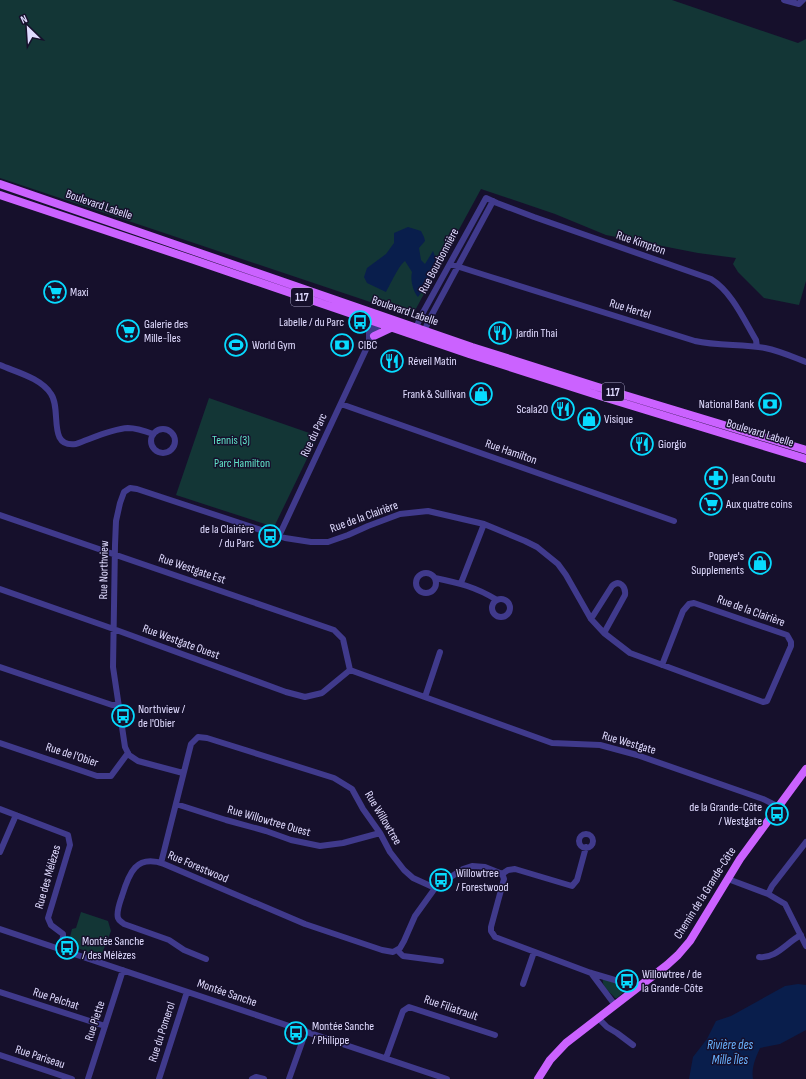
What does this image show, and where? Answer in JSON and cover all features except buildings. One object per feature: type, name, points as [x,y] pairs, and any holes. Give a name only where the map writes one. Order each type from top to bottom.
[{"type":"main road","name":"Boulevard Labelle","points":[[0,184],[379,314],[423,334],[600,396],[806,459]]},
{"type":"main road","name":"Boulevard Labelle","points":[[0,195],[391,328],[415,331]]},
{"type":"main road","points":[[374,336],[391,328]]},
{"type":"main road","name":"Boulevard Labelle","points":[[423,334],[806,450]]},
{"type":"main road","name":"Chemin de la Grande-Côte","points":[[538,1079],[547,1063],[556,1052],[575,1035],[667,965],[682,951],[690,941],[747,849],[806,769]]},
{"type":"street","points":[[784,0],[799,4],[802,0]]},
{"type":"street","name":"Rue Kimpton","points":[[486,198],[563,228],[711,279],[720,286],[730,298],[756,340],[757,347]]},
{"type":"street","name":"Rue Bourbonnière","points":[[415,331],[486,198]]},
{"type":"street","name":"Rue Bourbonnière","points":[[423,334],[493,201]]},
{"type":"street","name":"Rue Hertel","points":[[450,264],[695,341],[712,344],[757,347],[782,352],[806,362]]},
{"type":"street","name":"Rue du Parc","points":[[369,343],[369,333],[379,314]]},
{"type":"street","name":"Rue du Parc","points":[[279,536],[329,427],[369,343],[374,336],[376,322]]},
{"type":"street","points":[[0,365],[43,385],[51,394],[57,410],[57,433],[59,439],[64,443],[69,445],[76,444],[129,428],[140,429],[153,434]]},
{"type":"street","name":"Rue Hamilton","points":[[341,404],[674,521]]},
{"type":"street","points":[[164,428],[171,431],[176,443],[173,449],[163,453],[155,450],[151,444],[153,434],[164,428]]},
{"type":"street","name":"Rue Northview","points":[[128,754],[125,747],[113,667],[116,526],[124,492],[130,488],[137,489],[279,536]]},
{"type":"street","name":"Rue de la Clairière","points":[[279,536],[311,542],[328,542],[400,514],[428,511],[484,524],[538,547],[558,564],[566,575],[591,619],[604,634],[630,653],[662,665],[763,702],[767,701],[791,646],[791,642],[787,635],[694,603],[689,604],[683,611],[662,665]]},
{"type":"street","name":"Rue Westgate Est","points":[[0,514],[334,630],[343,639],[350,670]]},
{"type":"street","points":[[462,583],[484,524]]},
{"type":"street","points":[[435,578],[462,583],[482,591],[497,600]]},
{"type":"street","points":[[591,619],[612,586],[619,584],[623,586],[626,590],[625,596],[604,634]]},
{"type":"street","name":"Rue Westgate Ouest","points":[[0,589],[286,692],[305,697],[322,693],[350,670]]},
{"type":"street","points":[[425,697],[440,652]]},
{"type":"street","points":[[0,667],[112,705],[118,705]]},
{"type":"street","name":"Rue Westgate","points":[[350,670],[552,743],[600,745],[637,755],[763,799],[779,807]]},
{"type":"street","name":"Rue Willowtree","points":[[161,862],[191,744],[198,737],[207,738],[334,778],[352,789],[363,809],[380,833],[390,852],[407,873],[413,878],[435,888]]},
{"type":"street","name":"Rue de l'Obier","points":[[0,743],[97,776],[111,776],[128,754]]},
{"type":"street","points":[[128,754],[138,761],[183,773]]},
{"type":"street","name":"Rue Willowtree Ouest","points":[[176,804],[291,840],[320,846],[344,844],[380,833]]},
{"type":"street","name":"Rue des Mélèzes","points":[[0,817],[1,810],[68,835],[70,845],[48,920],[51,925],[63,934],[60,949]]},
{"type":"street","points":[[0,852],[16,815]]},
{"type":"street","points":[[768,894],[772,886],[806,842]]},
{"type":"street","points":[[502,874],[508,870],[515,869],[572,886],[577,880],[586,847]]},
{"type":"street","name":"Rue Forestwood","points":[[206,959],[184,950],[169,940],[122,923],[118,919],[118,910],[121,901],[133,869],[138,864],[144,862],[161,862],[305,924],[382,950],[393,952],[397,950],[403,956],[441,961]]},
{"type":"street","points":[[397,950],[403,944],[417,912],[435,888],[463,869],[472,866],[485,867],[502,874],[504,879],[492,924],[491,931],[493,935],[497,938],[534,952],[625,983],[633,991]]},
{"type":"street","points":[[728,878],[768,894],[787,906],[806,946]]},
{"type":"street","name":"Montée Sanche","points":[[0,929],[447,1079]]},
{"type":"street","points":[[759,957],[774,955],[801,936]]},
{"type":"street","points":[[523,984],[534,952]]},
{"type":"street","name":"Rue Piette","points":[[88,1079],[123,970]]},
{"type":"street","points":[[591,972],[615,1005]]},
{"type":"street","name":"Rue Pelchat","points":[[0,992],[105,1026]]},
{"type":"street","name":"Rue du Pomerol","points":[[159,1079],[187,992]]},
{"type":"street","name":"Rue Filiatrault","points":[[386,1058],[403,1011],[409,1007],[495,1035]]},
{"type":"street","points":[[598,1018],[607,1027],[618,1032],[633,1045]]},
{"type":"street","points":[[289,1079],[306,1031]]},
{"type":"street","name":"Rue Pariseau","points":[[0,1055],[72,1079]]},
{"type":"street","points":[[252,1078],[258,1077],[264,1079]]},
{"type":"green space","points":[[0,0],[672,0],[798,43],[806,39],[806,281],[799,305],[764,298],[738,272],[733,264],[736,258],[698,253],[606,235],[555,214],[481,189],[412,316],[0,178]]},
{"type":"green space","name":"Parc Hamilton","points":[[209,398],[318,436],[274,527],[176,495]]},
{"type":"green space","points":[[81,912],[108,921],[111,931],[101,956],[68,945],[72,929],[76,928]]},
{"type":"green space","points":[[603,979],[622,985],[625,988],[625,991],[615,998],[603,984]]},
{"type":"water","points":[[408,227],[421,231],[424,237],[425,241],[419,248],[421,260],[425,264],[433,251],[439,267],[418,297],[412,285],[412,272],[405,261],[397,271],[386,292],[367,283],[364,277],[367,268],[386,254],[394,243],[394,233]]},
{"type":"water","name":"Rivière des Mille Îles","points":[[798,984],[806,985],[806,1030],[780,1044],[760,1048],[753,1067],[753,1079],[689,1079],[693,1057],[707,1039],[716,1021],[731,1016],[785,986]]},
{"type":"place","name":"Maxi","points":[[55,292]]},
{"type":"place","name":"Labelle / du Parc","points":[[360,322]]},
{"type":"place","name":"Galerie des Mille-Îles","points":[[128,331]]},
{"type":"place","name":"Jardin Thai","points":[[500,333]]},
{"type":"place","name":"World Gym","points":[[236,345]]},
{"type":"place","name":"CIBC","points":[[342,345]]},
{"type":"place","name":"Réveil Matin","points":[[392,361]]},
{"type":"place","name":"Frank & Sullivan","points":[[481,394]]},
{"type":"place","name":"National Bank","points":[[770,404]]},
{"type":"place","name":"Scala20","points":[[563,409]]},
{"type":"place","name":"Visique","points":[[589,419]]},
{"type":"place","name":"Giorgio","points":[[642,444]]},
{"type":"place","name":"Jean Coutu","points":[[716,478]]},
{"type":"place","name":"Aux quatre coins","points":[[711,504]]},
{"type":"place","name":"de la Clairière / du Parc","points":[[270,536]]},
{"type":"place","name":"Popeye's Supplements","points":[[760,563]]},
{"type":"place","name":"Northview / de l'Obier","points":[[123,716]]},
{"type":"place","name":"de la Grande-Côte / Westgate","points":[[777,814]]},
{"type":"place","name":"Willowtree / Forestwood","points":[[441,880]]},
{"type":"place","name":"Montée Sanche / des Mélèzes","points":[[67,948]]},
{"type":"place","name":"Willowtree / de la Grande-Côte","points":[[627,981]]},
{"type":"place","name":"Montée Sanche / Philippe","points":[[296,1033]]},
{"type":"park label","name":"Tennis (3)","points":[[231,440]]}]
